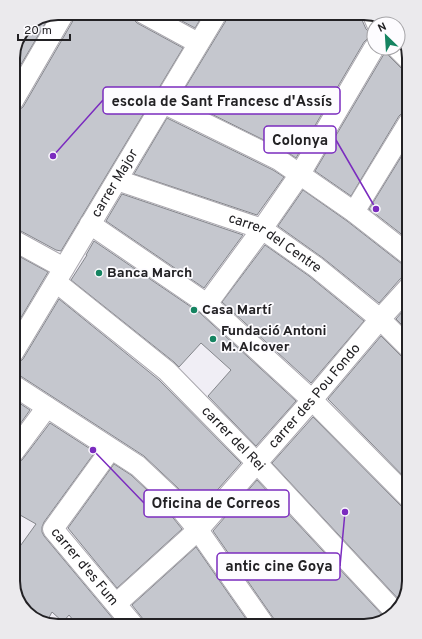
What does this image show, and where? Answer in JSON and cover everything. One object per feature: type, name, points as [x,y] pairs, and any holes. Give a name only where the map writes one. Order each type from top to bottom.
[{"type":"street","points":[[20,89],[60,20]]},
{"type":"street","points":[[156,20],[198,43]]},
{"type":"street","name":"carrer Major","points":[[20,341],[213,20]]},
{"type":"street","points":[[207,304],[300,174],[369,56]]},
{"type":"street","points":[[163,103],[279,160],[354,212],[402,250]]},
{"type":"street","points":[[354,212],[402,136]]},
{"type":"street","name":"carrer del Centre","points":[[117,180],[262,228],[316,267],[380,319],[402,341]]},
{"type":"street","points":[[90,224],[207,304],[312,400],[402,491]]},
{"type":"street","name":"carrer del Rei","points":[[20,245],[60,275],[167,371],[257,462],[391,608]]},
{"type":"street","name":"carrer des Pou Fondo","points":[[116,604],[198,530],[402,295]]},
{"type":"street","points":[[20,389],[138,466],[170,496],[198,530],[260,619]]},
{"type":"street","points":[[20,444],[48,406]]},
{"type":"street","name":"carrer d'es Fum","points":[[111,449],[53,529],[128,619]]},
{"type":"building","points":[[73,20],[134,20],[183,48],[61,251],[56,250],[20,231],[20,109],[23,107]]},
{"type":"building","points":[[180,20],[200,20],[195,28]]},
{"type":"building","points":[[226,20],[362,20],[366,29],[366,40],[296,158],[284,150],[179,98]]},
{"type":"building","points":[[46,22],[20,66],[21,48],[26,37],[37,26]]},
{"type":"building","points":[[383,56],[389,56],[402,69],[402,113],[351,196],[315,171]]},
{"type":"building","points":[[167,118],[273,170],[284,177],[257,215],[134,174]]},
{"type":"building","points":[[402,155],[402,235],[369,209]]},
{"type":"building","points":[[303,190],[347,221],[402,264],[402,278],[379,303],[323,258],[278,226]]},
{"type":"building","points":[[122,194],[243,235],[204,288],[106,221]]},
{"type":"building","points":[[94,241],[200,313],[296,401],[256,446],[208,396],[231,370],[201,343],[179,367],[71,280]]},
{"type":"building","points":[[265,245],[309,276],[364,321],[311,383],[222,302]]},
{"type":"building","points":[[20,257],[48,272],[20,319]]},
{"type":"building","points":[[59,299],[159,380],[241,463],[198,512],[178,488],[144,456],[20,376],[20,362]]},
{"type":"building","points":[[402,312],[402,325],[396,319]]},
{"type":"building","points":[[381,336],[402,357],[402,475],[328,399]]},
{"type":"building","points":[[20,404],[30,410],[20,424]]},
{"type":"building","points":[[313,417],[402,507],[402,586],[398,598],[272,463]]},
{"type":"building","points":[[50,423],[95,452],[44,522],[42,532],[113,619],[72,619],[69,615],[66,619],[60,619],[52,612],[48,618],[31,608],[25,600],[20,586],[20,546],[36,524],[20,515],[20,462]]},
{"type":"building","points":[[114,464],[131,475],[162,504],[182,529],[117,588],[68,528]]},
{"type":"building","points":[[257,480],[382,614],[369,619],[274,619],[213,531]]},
{"type":"building","points":[[196,547],[246,619],[143,619],[132,605]]},
{"type":"place","name":"escola de Sant Francesc d'Assís","points":[[53,156]]},
{"type":"place","name":"Colonya","points":[[376,209]]},
{"type":"place","name":"Banca March","points":[[99,273]]},
{"type":"place","name":"Casa Martí","points":[[194,310]]},
{"type":"place","name":"Fundació Antoni M. Alcover","points":[[213,339]]},
{"type":"place","name":"Oficina de Correos","points":[[93,450]]},
{"type":"place","name":"antic cine Goya","points":[[345,512]]}]
